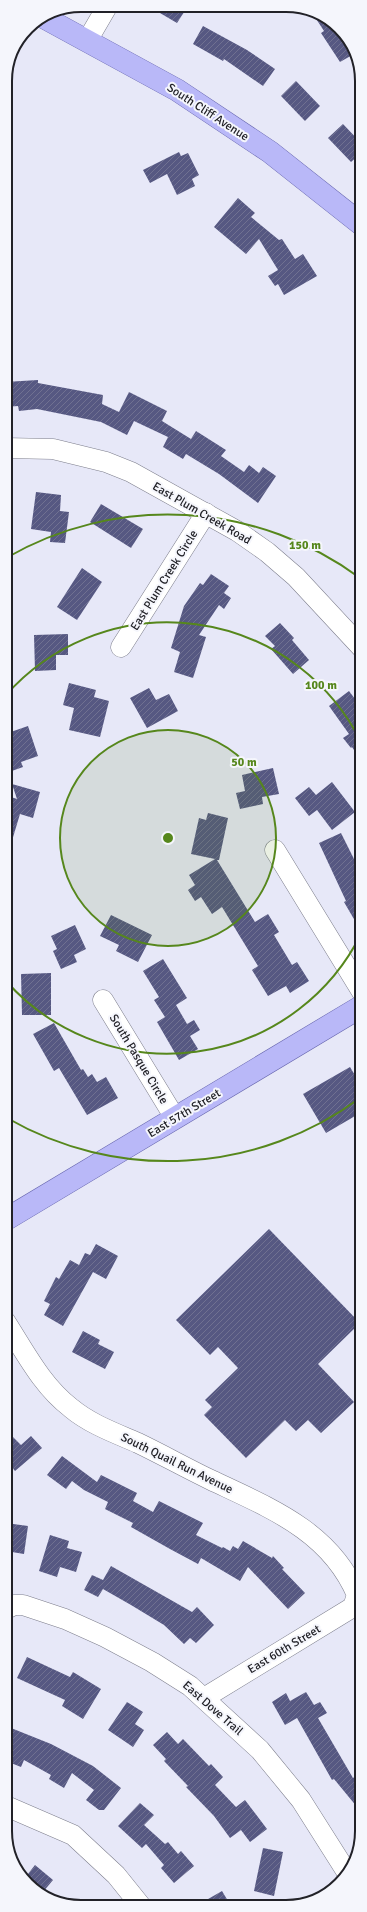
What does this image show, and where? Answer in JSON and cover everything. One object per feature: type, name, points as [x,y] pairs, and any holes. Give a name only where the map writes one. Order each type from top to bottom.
[{"type":"main road","name":"South Cliff Avenue","points":[[49,20],[177,90],[270,152],[355,219]]},
{"type":"main road","name":"East 57th Street","points":[[12,1216],[355,1010]]},
{"type":"street","points":[[87,41],[104,12]]},
{"type":"street","name":"East Plum Creek Road","points":[[12,448],[53,449],[106,462],[132,472],[206,513],[236,530],[279,562],[296,577],[355,640]]},
{"type":"street","name":"East Plum Creek Circle","points":[[121,647],[206,513]]},
{"type":"street","points":[[275,850],[355,981]]},
{"type":"street","name":"South Pasque Circle","points":[[103,1000],[175,1118]]},
{"type":"street","name":"South Quail Run Avenue","points":[[12,1331],[44,1382],[55,1395],[72,1409],[98,1425],[260,1502],[287,1518],[310,1533],[326,1548],[342,1567],[355,1591]]},
{"type":"street","name":"East 60th Street","points":[[204,1698],[352,1607],[355,1600]]},
{"type":"street","name":"East Dove Trail","points":[[12,1606],[23,1605],[72,1622],[152,1662],[190,1686],[260,1750],[296,1794],[344,1868]]},
{"type":"street","points":[[12,1809],[72,1835],[116,1875],[136,1900]]},
{"type":"building","points":[[158,12],[184,12],[177,23]]},
{"type":"building","points":[[316,18],[328,26],[338,35],[350,56],[340,62],[321,33],[324,31]]},
{"type":"building","points":[[203,26],[247,50],[275,69],[263,86],[224,59],[223,61],[193,44]]},
{"type":"building","points":[[296,81],[320,106],[305,121],[281,96]]},
{"type":"building","points":[[343,124],[355,137],[355,158],[351,162],[328,138]]},
{"type":"building","points":[[179,152],[181,156],[188,153],[199,175],[192,179],[195,186],[177,195],[167,174],[150,183],[143,170]]},
{"type":"building","points":[[238,198],[255,213],[251,217],[279,240],[282,239],[295,259],[303,254],[317,276],[284,295],[278,284],[275,286],[268,276],[278,270],[259,239],[246,254],[214,227]]},
{"type":"building","points":[[38,380],[38,383],[103,395],[102,404],[119,412],[129,392],[167,411],[162,421],[191,439],[196,431],[226,450],[221,456],[244,472],[249,465],[259,473],[263,467],[276,476],[258,503],[219,474],[186,454],[183,459],[163,447],[168,437],[134,421],[127,435],[101,422],[37,409],[19,411],[18,406],[12,406],[12,382]]},
{"type":"building","points":[[36,492],[61,495],[60,511],[69,512],[65,543],[50,542],[51,532],[31,529]]},
{"type":"building","points":[[101,504],[143,529],[131,548],[90,522]]},
{"type":"building","points":[[82,568],[102,582],[77,620],[57,607]]},
{"type":"building","points":[[211,574],[229,586],[224,593],[231,598],[224,609],[219,605],[199,635],[206,637],[193,678],[174,672],[180,652],[171,648],[184,606],[200,583],[203,585]]},
{"type":"building","points":[[280,623],[294,638],[292,640],[309,660],[293,674],[271,649],[275,646],[265,636]]},
{"type":"building","points":[[68,634],[68,655],[56,655],[56,670],[35,671],[34,635]]},
{"type":"building","points":[[69,683],[96,690],[94,697],[109,701],[100,737],[69,730],[74,708],[63,705]]},
{"type":"building","points":[[149,688],[156,700],[169,694],[178,711],[147,728],[130,698]]},
{"type":"building","points":[[349,691],[355,699],[355,752],[343,738],[349,734],[329,706]]},
{"type":"building","points":[[28,726],[38,756],[21,762],[23,767],[12,771],[12,732]]},
{"type":"building","points":[[273,768],[279,794],[262,797],[263,804],[240,809],[236,793],[245,791],[242,775]]},
{"type":"building","points":[[332,782],[355,812],[332,830],[317,810],[309,816],[295,798],[309,787],[316,795]]},
{"type":"building","points":[[12,784],[40,792],[33,818],[20,814],[12,841],[12,797],[17,799]]},
{"type":"building","points":[[208,813],[228,818],[219,860],[217,860],[255,922],[268,914],[279,932],[274,935],[292,965],[297,962],[309,981],[290,993],[286,986],[268,996],[252,970],[258,966],[222,907],[212,914],[201,897],[195,901],[188,890],[195,885],[189,875],[215,859],[191,854],[199,818],[206,820]]},
{"type":"building","points":[[341,833],[355,861],[355,921],[344,902],[346,901],[319,843]]},
{"type":"building","points":[[111,915],[152,935],[138,962],[116,951],[119,945],[100,936]]},
{"type":"building","points":[[75,925],[86,949],[74,955],[77,962],[61,969],[53,951],[57,949],[51,936]]},
{"type":"building","points":[[163,959],[187,998],[176,1005],[187,1024],[194,1020],[200,1030],[190,1036],[198,1049],[179,1060],[157,1022],[165,1017],[154,1000],[159,997],[143,971]]},
{"type":"building","points":[[51,973],[51,1015],[22,1015],[21,974]]},
{"type":"building","points":[[54,1023],[81,1070],[83,1069],[88,1077],[92,1074],[97,1082],[106,1077],[118,1098],[87,1115],[59,1068],[54,1071],[33,1034]]},
{"type":"building","points":[[350,1067],[355,1075],[355,1116],[326,1133],[303,1094]]},
{"type":"building","points":[[269,1229],[355,1318],[355,1328],[318,1364],[354,1402],[321,1433],[308,1420],[296,1431],[285,1420],[246,1458],[204,1415],[212,1407],[205,1400],[238,1368],[218,1347],[210,1355],[176,1320]]},
{"type":"building","points":[[96,1244],[118,1256],[106,1279],[93,1272],[63,1326],[44,1315],[50,1304],[44,1301],[56,1277],[59,1279],[70,1260],[79,1265],[85,1253],[90,1255]]},
{"type":"building","points":[[83,1331],[100,1340],[98,1344],[114,1352],[105,1369],[72,1352]]},
{"type":"building","points":[[12,1436],[21,1445],[31,1436],[42,1448],[15,1471],[12,1467]]},
{"type":"building","points":[[62,1456],[97,1482],[101,1475],[137,1493],[133,1501],[153,1512],[159,1501],[203,1523],[196,1535],[222,1548],[223,1547],[230,1551],[233,1546],[238,1549],[243,1541],[272,1558],[273,1556],[284,1568],[282,1569],[305,1593],[288,1609],[248,1567],[240,1581],[201,1558],[198,1564],[170,1549],[131,1527],[133,1523],[105,1509],[108,1502],[84,1490],[72,1481],[66,1489],[47,1475]]},
{"type":"building","points":[[12,1524],[28,1526],[24,1554],[12,1552]]},
{"type":"building","points":[[50,1535],[69,1541],[67,1548],[82,1552],[76,1572],[60,1567],[57,1577],[39,1571]]},
{"type":"building","points":[[111,1566],[192,1612],[197,1607],[214,1625],[196,1643],[190,1638],[184,1644],[164,1625],[103,1589],[98,1597],[84,1590],[92,1575],[103,1580]]},
{"type":"building","points":[[27,1657],[70,1677],[73,1672],[101,1689],[83,1719],[62,1706],[65,1700],[17,1678]]},
{"type":"building","points":[[306,1692],[314,1705],[320,1702],[327,1713],[318,1718],[353,1778],[355,1776],[355,1804],[334,1779],[332,1780],[297,1718],[285,1725],[272,1702],[286,1693],[290,1701]]},
{"type":"building","points":[[127,1702],[143,1712],[135,1724],[144,1730],[133,1747],[108,1730]]},
{"type":"building","points":[[12,1728],[51,1744],[93,1766],[121,1788],[104,1810],[99,1810],[86,1800],[94,1790],[72,1773],[64,1788],[49,1779],[51,1775],[24,1760],[21,1767],[12,1763]]},
{"type":"building","points":[[167,1732],[178,1744],[183,1739],[209,1766],[211,1764],[223,1777],[215,1785],[236,1807],[245,1800],[267,1829],[250,1842],[241,1830],[230,1838],[214,1816],[186,1787],[188,1786],[164,1761],[166,1759],[153,1745]]},
{"type":"building","points":[[140,1803],[154,1815],[144,1825],[165,1844],[168,1842],[178,1854],[181,1851],[194,1866],[174,1883],[161,1868],[164,1865],[146,1844],[142,1848],[118,1826]]},
{"type":"building","points":[[263,1848],[283,1852],[274,1896],[254,1891]]},
{"type":"building","points":[[35,1865],[53,1880],[45,1890],[28,1874]]},
{"type":"building","points":[[222,1891],[227,1900],[206,1900]]}]
